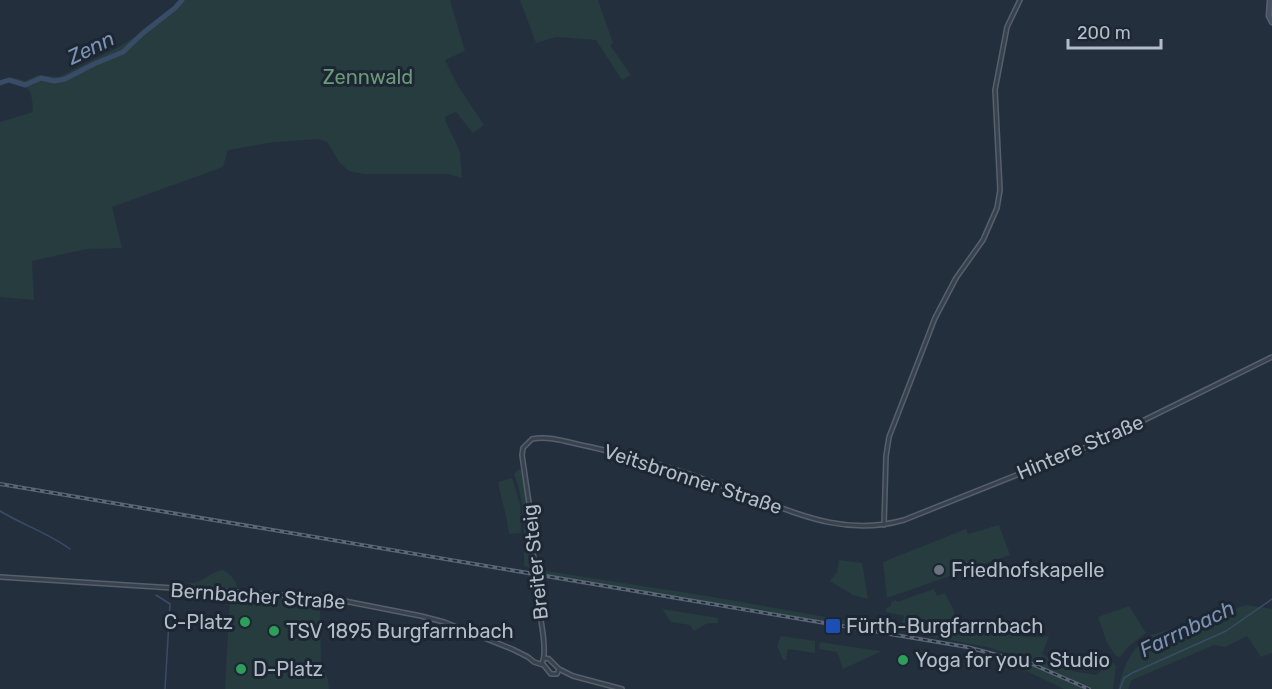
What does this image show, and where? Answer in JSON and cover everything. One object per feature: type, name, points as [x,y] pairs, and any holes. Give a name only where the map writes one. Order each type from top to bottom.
[{"type":"main road","points":[[1270,0],[1271,21]]},
{"type":"street","points":[[884,525],[886,456],[889,437],[935,318],[956,278],[983,240],[997,208],[999,190],[995,90],[1007,27],[1020,0]]},
{"type":"street","name":"Hintere Straße","points":[[884,525],[915,516],[1104,440],[1272,357]]},
{"type":"street","name":"Veitsbronner Straße","points":[[524,466],[522,451],[526,444],[532,439],[546,439],[625,455],[668,467],[825,522],[860,527],[884,525]]},
{"type":"street","name":"Breiter Steig","points":[[524,466],[531,510],[535,585],[545,660]]},
{"type":"street","name":"Bernbacher Straße","points":[[0,577],[329,598],[443,622],[531,659],[545,660]]},
{"type":"street","points":[[545,660],[551,674],[558,671]]},
{"type":"street","points":[[545,660],[558,671],[622,689]]},
{"type":"green space","name":"Zennwald","points":[[181,0],[450,0],[465,51],[445,60],[458,86],[484,125],[473,133],[456,112],[446,116],[445,120],[460,152],[462,178],[448,174],[364,174],[349,171],[340,163],[327,142],[319,139],[274,142],[228,150],[223,167],[112,207],[122,248],[87,249],[32,261],[34,300],[0,297],[0,122],[33,112],[29,91],[12,77],[25,81],[38,75],[59,77],[117,48],[155,24]]},
{"type":"green space","points":[[520,0],[598,0],[613,43],[610,45],[631,75],[622,80],[596,40],[556,37],[536,43]]},
{"type":"green space","points":[[519,469],[522,471],[529,522],[530,568],[524,566],[521,497],[514,474]]},
{"type":"green space","points":[[512,478],[520,504],[521,533],[509,534],[498,482]]},
{"type":"green space","points":[[999,525],[1010,555],[887,598],[883,562],[966,529],[968,534]]},
{"type":"green space","points":[[839,560],[862,563],[868,599],[853,595],[830,581],[837,572]]},
{"type":"green space","points":[[222,570],[231,576],[237,587],[192,588],[190,586],[190,583],[195,583]]},
{"type":"green space","points":[[546,571],[865,624],[881,619],[864,627],[856,627],[541,573]]},
{"type":"green space","points":[[934,589],[937,596],[945,593],[954,611],[954,623],[980,623],[1022,636],[1049,636],[1042,654],[1072,671],[1096,675],[1112,662],[1116,666],[1113,689],[1064,689],[1016,666],[1010,654],[987,647],[900,631],[904,616],[886,612],[886,608],[896,600],[897,602]]},
{"type":"green space","name":"TSV 1895 Burgfarrnbach","points":[[230,594],[320,599],[321,662],[329,689],[225,689]]},
{"type":"green space","points":[[1246,605],[1272,609],[1272,653],[1261,657],[1247,636],[1225,647],[1214,645],[1132,680],[1128,689],[1118,689],[1129,658],[1139,645],[1152,635]]},
{"type":"green space","points":[[1129,606],[1146,633],[1129,646],[1120,657],[1116,656],[1107,643],[1098,617]]},
{"type":"green space","points":[[662,609],[718,618],[718,623],[708,623],[694,631],[690,625],[671,622]]},
{"type":"green space","points":[[781,636],[815,641],[815,653],[788,649],[786,660],[783,660],[777,646]]},
{"type":"green space","points":[[820,642],[880,652],[843,669],[837,652],[819,649]]},
{"type":"waterway","name":"Zenn","points":[[0,83],[9,80],[25,85],[41,78],[54,81],[65,79],[123,52],[182,0]]},
{"type":"waterway","points":[[0,511],[70,549]]},
{"type":"waterway","points":[[156,595],[170,604],[165,689]]},
{"type":"waterway","name":"Farrnbach","points":[[1120,689],[1124,678],[1132,673],[1226,631],[1272,599]]},
{"type":"railway","points":[[0,484],[967,647],[1032,664],[1089,689]]},
{"type":"place","name":"Friedhofskapelle","points":[[939,570]]},
{"type":"place","name":"C-Platz","points":[[245,622]]},
{"type":"place","name":"Fürth-Burgfarrnbach","points":[[833,626]]},
{"type":"place","name":"TSV 1895 Burgfarrnbach","points":[[274,631]]},
{"type":"place","name":"Yoga for you - Studio","points":[[903,660]]},
{"type":"place","name":"D-Platz","points":[[241,669]]}]
